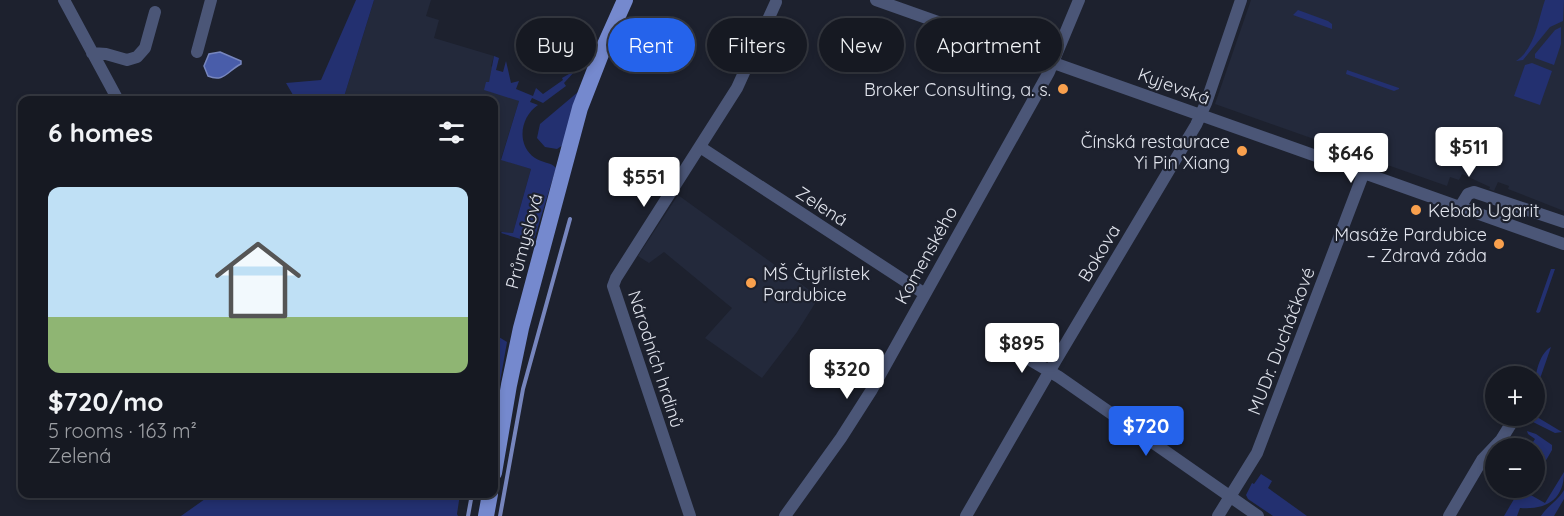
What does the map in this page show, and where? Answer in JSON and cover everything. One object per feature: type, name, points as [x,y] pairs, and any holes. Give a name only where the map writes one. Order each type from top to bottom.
[{"type":"main road","name":"Průmyslová","points":[[498,450],[521,328],[582,101],[625,0]]},
{"type":"main road","name":"Průmyslová","points":[[567,161],[602,69],[638,0]]},
{"type":"main road","points":[[486,516],[489,498]]},
{"type":"street","points":[[64,0],[116,96]]},
{"type":"street","points":[[197,52],[211,0]]},
{"type":"street","name":"Kyjevská","points":[[876,0],[927,18]]},
{"type":"street","name":"Komenského","points":[[1062,41],[1079,0]]},
{"type":"street","name":"Bokova","points":[[966,516],[1201,115],[1241,0]]},
{"type":"street","name":"Národních hrdinů","points":[[690,516],[613,286],[743,78],[776,2]]},
{"type":"street","points":[[92,53],[127,60],[137,57],[145,48],[155,12]]},
{"type":"street","name":"Kyjevská","points":[[1062,65],[1564,244]]},
{"type":"street","name":"Komenského","points":[[785,516],[858,412],[1047,72]]},
{"type":"street","name":"Zelená","points":[[700,147],[925,294]]},
{"type":"street","name":"MUDr. Ducháčkové","points":[[1218,516],[1250,468],[1261,445],[1364,172]]},
{"type":"street","points":[[1460,207],[1465,197],[1471,193],[1564,222]]},
{"type":"street","points":[[1491,219],[1498,200]]},
{"type":"street","points":[[1010,348],[1049,372],[1258,516]]},
{"type":"street","points":[[1449,516],[1482,460],[1501,440],[1510,426]]},
{"type":"shaded area","points":[[356,0],[374,0],[344,96],[294,96],[286,83],[321,80]]},
{"type":"shaded area","points":[[374,0],[431,0],[426,16],[439,20],[434,38],[494,56],[489,82],[487,82],[519,101],[501,159],[531,169],[513,233],[498,231],[498,96],[344,96]]},
{"type":"shaded area","points":[[1251,0],[1564,0],[1564,211],[1508,189],[1509,186],[1498,182],[1494,191],[1462,174],[1459,180],[1450,177],[1447,186],[1215,104]]},
{"type":"shaded area","points":[[1545,0],[1564,0],[1563,21],[1550,27],[1523,60],[1516,61],[1532,42]]},
{"type":"shaded area","points":[[1298,10],[1328,21],[1332,24],[1332,29],[1293,15]]},
{"type":"shaded area","points":[[1561,27],[1561,44],[1554,65],[1535,58],[1535,54],[1555,30]]},
{"type":"shaded area","points":[[220,52],[241,61],[241,64],[222,77],[213,78],[208,76],[204,66],[209,54]]},
{"type":"shaded area","points":[[494,56],[499,58],[496,70],[503,72],[506,61],[511,83],[519,81],[516,89],[533,96],[536,88],[543,94],[563,80],[562,78],[574,72],[564,83],[566,86],[543,103],[532,98],[530,102],[538,105],[532,110],[524,124],[523,139],[529,152],[538,160],[556,168],[534,240],[527,241],[501,233],[513,233],[531,169],[501,160],[519,101],[484,90],[486,82],[489,82]]},
{"type":"shaded area","points":[[1532,63],[1552,71],[1540,105],[1514,96],[1525,65]]},
{"type":"shaded area","points":[[1347,70],[1399,89],[1394,91],[1346,74]]},
{"type":"shaded area","points":[[578,92],[563,145],[557,149],[545,147],[537,138],[540,124]]},
{"type":"shaded area","name":"MŠ Čtyřlístek Pardubice","points":[[678,195],[819,297],[797,332],[762,378],[705,338],[732,308],[664,252],[649,263],[638,256]]},
{"type":"shaded area","points":[[1551,269],[1555,269],[1538,313],[1536,312]]},
{"type":"shaded area","points":[[498,336],[507,342],[498,393]]},
{"type":"shaded area","points":[[1551,347],[1544,366],[1538,366],[1543,355]]},
{"type":"shaded area","points":[[1545,422],[1562,432],[1555,433],[1541,426],[1545,426]]},
{"type":"shaded area","points":[[1527,431],[1542,438],[1534,438]]},
{"type":"shaded area","points":[[1545,440],[1552,445],[1552,450],[1545,462]]},
{"type":"shaded area","points":[[1564,472],[1561,490],[1552,501],[1538,507],[1520,508],[1517,516],[1504,516],[1515,498],[1536,498],[1545,503]]},
{"type":"shaded area","points":[[1261,474],[1272,481],[1268,488],[1307,516],[1273,516],[1248,499],[1246,495],[1252,483],[1254,484]]},
{"type":"shaded area","points":[[1564,490],[1564,499],[1554,516],[1541,516],[1559,497]]},
{"type":"shaded area","points":[[459,498],[458,516],[181,516],[205,499]]},
{"type":"waterway","points":[[500,516],[523,389],[570,219]]},
{"type":"waterway","points":[[468,516],[471,498]]},
{"type":"place","name":"Broker Consulting, a. s.","points":[[1063,89]]},
{"type":"place","name":"Čínská restaurace Yi Pin Xiang","points":[[1242,151]]},
{"type":"place","name":"Kebab Ugarit","points":[[1416,210]]},
{"type":"place","name":"Masáže Pardubice – Zdravá záda","points":[[1499,244]]},
{"type":"place","name":"MŠ Čtyřlístek Pardubice","points":[[751,283]]}]
